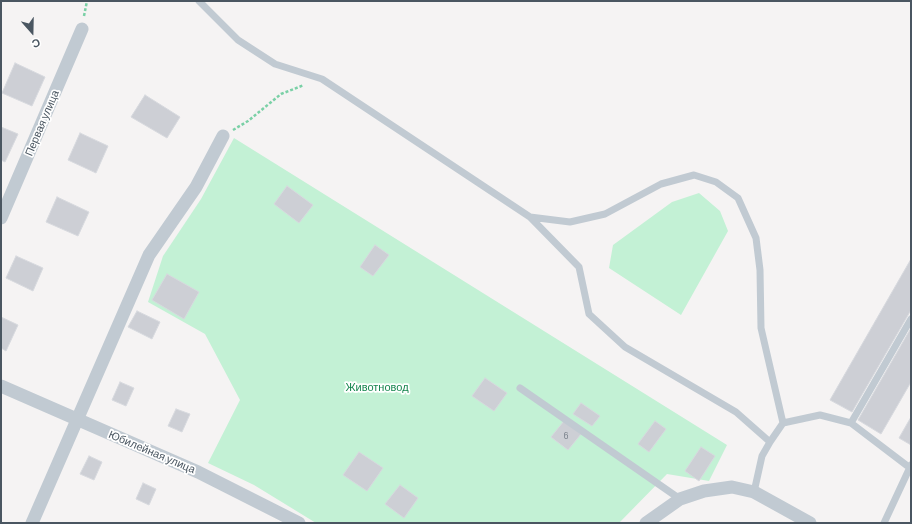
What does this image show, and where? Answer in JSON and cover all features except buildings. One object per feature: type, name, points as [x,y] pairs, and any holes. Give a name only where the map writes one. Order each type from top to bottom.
[{"type":"street","name":"Первая улица","points":[[1,218],[82,28]]},
{"type":"street","points":[[32,523],[149,255],[196,187],[223,136]]},
{"type":"street","name":"Юбилейная улица","points":[[1,386],[198,472],[299,523]]},
{"type":"street","points":[[646,523],[680,498],[704,491],[732,487],[754,492],[810,523]]},
{"type":"lane","points":[[199,1],[238,40],[275,64],[322,78],[530,217],[579,267],[589,314],[624,347],[736,412],[770,442]]},
{"type":"lane","points":[[530,217],[570,222],[605,214],[660,184],[694,175],[716,182],[738,198],[756,238],[760,270],[761,328],[783,423]]},
{"type":"lane","points":[[851,423],[911,319]]},
{"type":"lane","points":[[520,388],[680,498]]},
{"type":"lane","points":[[754,492],[762,456],[783,423],[820,415],[851,423],[910,467],[884,523]]},
{"type":"path","points":[[223,136],[248,121],[282,94],[322,78]]},
{"type":"green space","name":"Животновод","points":[[234,138],[727,445],[709,481],[667,474],[619,523],[316,523],[254,485],[208,463],[240,400],[205,334],[148,302],[163,256],[201,199]]},
{"type":"green space","points":[[699,193],[720,211],[728,231],[681,315],[609,268],[613,245],[672,202]]}]
